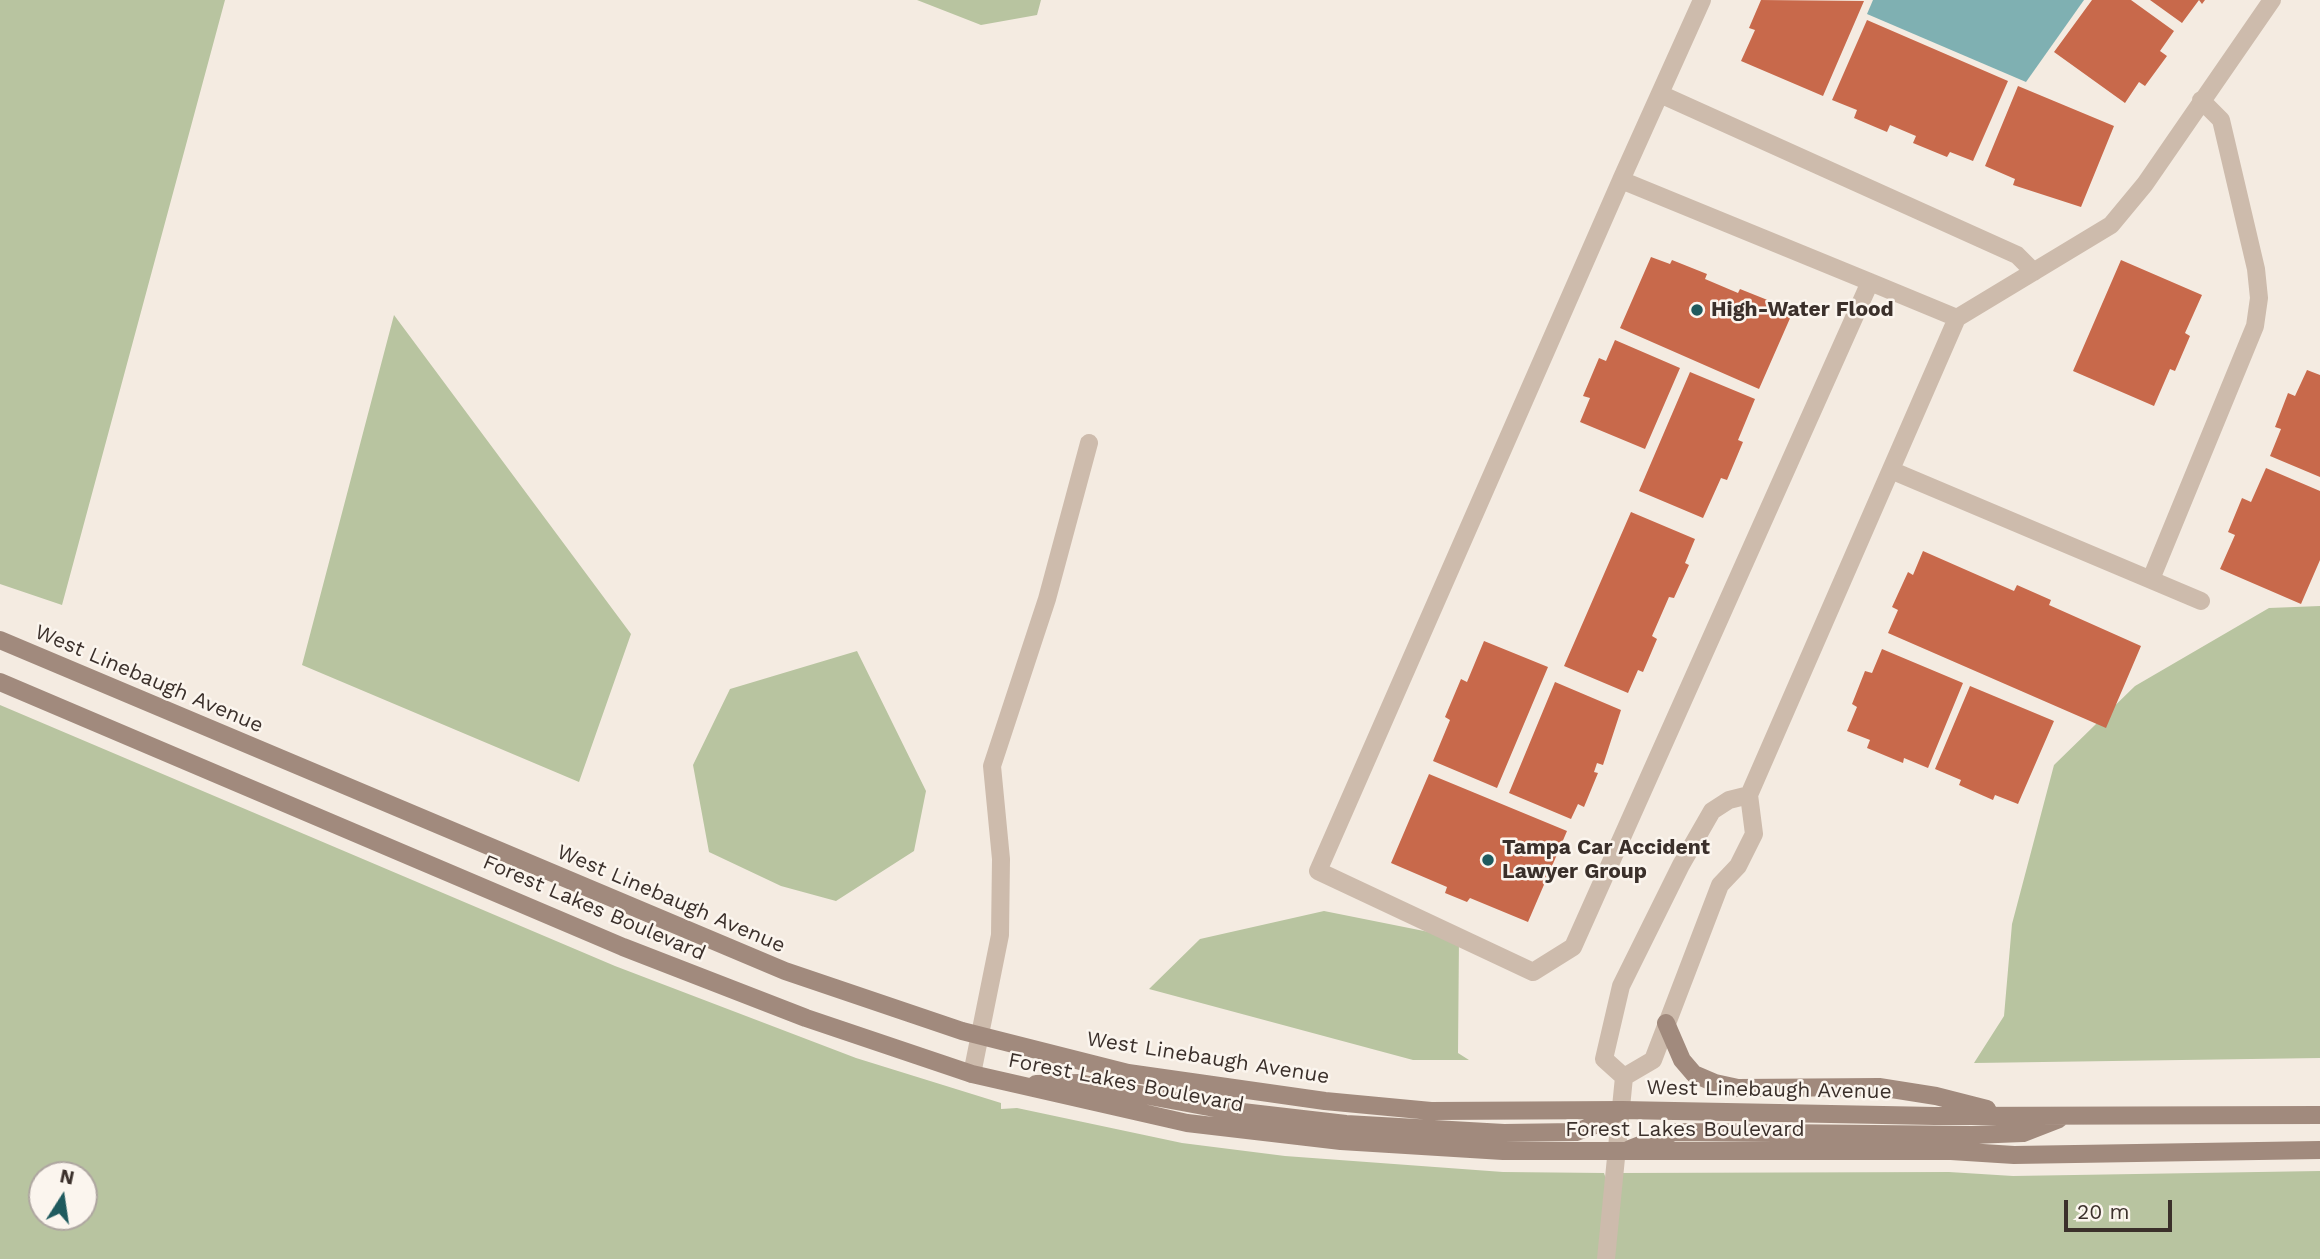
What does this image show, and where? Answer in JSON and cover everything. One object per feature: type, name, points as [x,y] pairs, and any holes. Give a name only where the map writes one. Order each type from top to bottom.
[{"type":"main road","name":"West Linebaugh Avenue","points":[[0,640],[785,971],[981,1036],[1128,1073],[1325,1101],[1431,1111],[2320,1115]]},
{"type":"main road","name":"Forest Lakes Boulevard","points":[[0,682],[623,947],[862,1038],[972,1074],[1187,1123],[1301,1137],[1454,1150],[1619,1153],[1951,1151],[2014,1155],[2320,1150]]},
{"type":"main road","points":[[1666,1023],[1673,1043],[1688,1067],[1694,1074],[1716,1083],[1738,1088],[1879,1087],[1936,1096],[2007,1115]]},
{"type":"main road","points":[[1018,1086],[1079,1083],[1225,1110],[1346,1124],[1504,1133],[1576,1132],[1600,1123],[1622,1110]]},
{"type":"main road","points":[[1619,1153],[1674,1132],[2001,1134],[2023,1133],[2076,1114]]},
{"type":"lane","points":[[1702,0],[1318,871],[1533,972],[1573,947],[1870,282]]},
{"type":"lane","points":[[1624,1077],[1653,1060],[1720,885],[1738,866],[1754,834],[1749,795],[1893,471],[1957,318],[2110,225],[2145,184],[2272,0]]},
{"type":"lane","points":[[1660,94],[2017,255],[2034,272]]},
{"type":"lane","points":[[2151,579],[2255,326],[2259,298],[2256,269],[2221,120],[2201,100]]},
{"type":"lane","points":[[1621,180],[1957,318]]},
{"type":"lane","points":[[972,1074],[1000,935],[1001,859],[992,766],[1047,599],[1088,443]]},
{"type":"lane","points":[[1893,471],[2201,601]]},
{"type":"lane","points":[[1624,1077],[1604,1059],[1621,986],[1681,864],[1712,811],[1729,800],[1749,795]]},
{"type":"lane","points":[[1606,1259],[1619,1153],[1624,1077]]},
{"type":"green space","points":[[0,0],[225,0],[62,605],[0,584]]},
{"type":"green space","points":[[917,0],[1041,0],[1037,15],[981,25]]},
{"type":"green space","points":[[394,315],[631,634],[579,782],[302,665]]},
{"type":"green space","points":[[2320,606],[2320,1058],[1974,1063],[2004,1016],[2012,924],[2054,765],[2135,686],[2269,608]]},
{"type":"green space","points":[[857,651],[926,791],[914,851],[836,901],[781,886],[709,852],[693,765],[730,689]]},
{"type":"green space","points":[[0,705],[615,966],[856,1058],[1001,1103],[1001,1109],[1017,1108],[1182,1143],[1285,1156],[1503,1172],[1604,1173],[1606,1179],[1620,1173],[1949,1172],[2013,1176],[2320,1171],[2320,1259],[0,1259]]},
{"type":"green space","points":[[1324,911],[1459,938],[1458,1053],[1469,1060],[1413,1060],[1149,989],[1200,939]]},
{"type":"water","points":[[1873,0],[2084,0],[2026,82],[1867,14]]},
{"type":"building","points":[[1761,0],[1864,1],[1823,96],[1741,61],[1755,30],[1749,28]]},
{"type":"building","points":[[2092,0],[2131,0],[2174,31],[2160,51],[2167,56],[2145,86],[2139,82],[2125,103],[2054,52]]},
{"type":"building","points":[[2150,0],[2199,0],[2182,23]]},
{"type":"building","points":[[1867,20],[2008,81],[1973,161],[1950,152],[1947,157],[1913,143],[1916,136],[1890,125],[1887,132],[1854,118],[1857,110],[1832,100]]},
{"type":"building","points":[[2018,86],[2114,126],[2081,207],[2013,185],[2015,179],[1985,166]]},
{"type":"building","points":[[1651,257],[1670,264],[1672,260],[1707,274],[1705,279],[1738,293],[1740,289],[1775,303],[1772,308],[1791,316],[1759,389],[1620,328]]},
{"type":"building","points":[[2121,260],[2202,295],[2185,333],[2190,336],[2175,371],[2170,369],[2154,406],[2073,371]]},
{"type":"building","points":[[1615,340],[1680,368],[1645,449],[1580,422],[1590,398],[1583,396],[1599,358],[1606,361]]},
{"type":"building","points":[[2307,370],[2320,375],[2320,477],[2270,456],[2281,429],[2275,427],[2288,393],[2295,396]]},
{"type":"building","points":[[1690,372],[1755,399],[1738,440],[1743,442],[1727,480],[1721,478],[1703,518],[1639,491]]},
{"type":"building","points":[[2266,468],[2320,491],[2320,560],[2301,604],[2220,569],[2235,535],[2228,532],[2242,498],[2251,502]]},
{"type":"building","points":[[1631,512],[1695,539],[1685,563],[1689,565],[1674,598],[1669,597],[1652,636],[1657,639],[1643,672],[1638,670],[1628,693],[1564,666]]},
{"type":"building","points":[[1923,551],[2014,591],[2017,585],[2051,600],[2049,605],[2141,646],[2106,728],[1888,633],[1898,610],[1892,607],[1908,572],[1913,575]]},
{"type":"building","points":[[1484,641],[1548,667],[1497,788],[1433,761],[1450,720],[1445,717],[1461,679],[1467,682]]},
{"type":"building","points":[[1882,649],[1963,683],[1928,768],[1904,758],[1903,763],[1867,748],[1870,740],[1847,731],[1857,707],[1852,704],[1865,671],[1872,673]]},
{"type":"building","points":[[1555,682],[1621,710],[1603,765],[1597,763],[1594,772],[1598,773],[1584,807],[1578,804],[1571,819],[1509,793]]},
{"type":"building","points":[[1970,686],[2054,721],[2018,804],[1995,795],[1993,800],[1959,785],[1961,780],[1935,769]]},
{"type":"building","points":[[1429,774],[1567,831],[1528,922],[1470,898],[1467,902],[1445,893],[1447,887],[1391,863]]},
{"type":"place","name":"High-Water Flood","points":[[1697,310]]},
{"type":"place","name":"Tampa Car Accident Lawyer Group","points":[[1488,860]]}]
